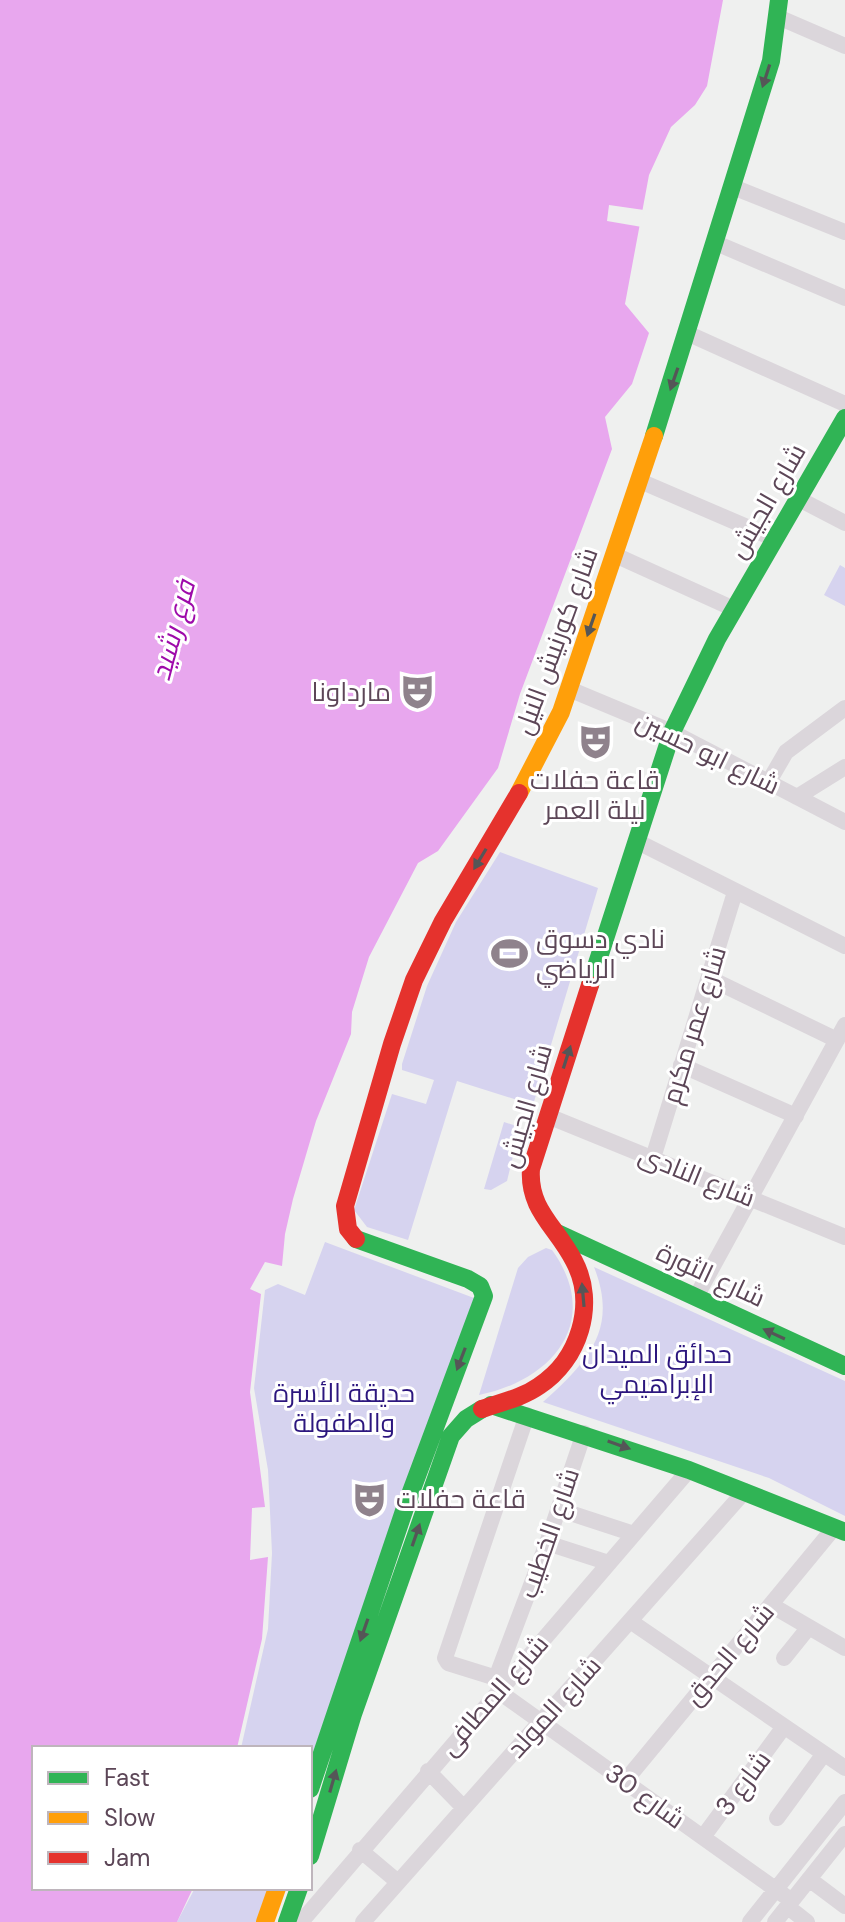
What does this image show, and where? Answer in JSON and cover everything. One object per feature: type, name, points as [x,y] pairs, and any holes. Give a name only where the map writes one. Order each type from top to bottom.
[{"type":"main road","name":"شارع كورنيش النيل","points":[[312,1783],[405,1508],[483,1302],[480,1286],[355,1238],[348,1229],[345,1206],[419,969],[541,756],[569,689],[689,334],[771,61],[778,8]]},
{"type":"main road","name":"شارع الجيش","points":[[312,1849],[353,1714],[451,1436],[463,1419],[491,1405],[522,1395],[553,1376],[574,1348],[581,1331],[584,1313],[581,1278],[575,1261],[535,1209],[529,1191],[531,1169],[672,732],[734,609],[845,418]]},
{"type":"main road","name":"شارع الثورة","points":[[554,1232],[845,1366]]},
{"type":"main road","points":[[491,1405],[584,1433],[689,1470],[840,1530]]},
{"type":"main road","points":[[265,1922],[276,1890]]},
{"type":"main road","points":[[287,1922],[298,1890]]},
{"type":"street","points":[[778,8],[845,46]]},
{"type":"street","points":[[733,187],[845,232]]},
{"type":"street","points":[[716,243],[845,298]]},
{"type":"street","points":[[689,334],[845,404]]},
{"type":"street","points":[[640,481],[775,539]]},
{"type":"street","points":[[799,499],[845,523]]},
{"type":"street","points":[[615,555],[734,609]]},
{"type":"street","name":"شارع ابو حسين","points":[[569,689],[672,732],[768,783],[840,815]]},
{"type":"street","points":[[768,783],[786,752],[845,708]]},
{"type":"street","points":[[797,797],[845,767]]},
{"type":"street","points":[[636,841],[845,946]]},
{"type":"street","name":"شارع عمر مكرم","points":[[653,1158],[735,892]]},
{"type":"street","points":[[696,1297],[841,1033],[709,978]]},
{"type":"street","points":[[681,1065],[796,1116]]},
{"type":"street","name":"شارع النادى","points":[[548,1116],[845,1237]]},
{"type":"street","name":"شارع 30","points":[[527,1415],[445,1658],[448,1663],[500,1683],[540,1721],[775,1889],[807,1922]]},
{"type":"street","name":"شارع الخطيب","points":[[500,1683],[584,1433]]},
{"type":"street","name":"شارع المطافى","points":[[301,1922],[500,1683],[689,1470]]},
{"type":"street","name":"شارع المولد","points":[[363,1922],[745,1491]]},
{"type":"street","points":[[558,1509],[634,1534]]},
{"type":"street","name":"شارع الحدق","points":[[625,1781],[771,1605],[840,1530]]},
{"type":"street","points":[[547,1543],[609,1563]]},
{"type":"street","points":[[771,1605],[845,1648]]},
{"type":"street","points":[[630,1621],[709,1678],[845,1768]]},
{"type":"street","points":[[784,1658],[809,1627]]},
{"type":"street","name":"شارع 3","points":[[703,1837],[783,1728]]},
{"type":"street","points":[[777,1818],[823,1755]]},
{"type":"street","points":[[428,1771],[464,1808]]},
{"type":"street","points":[[750,1922],[845,1802]]},
{"type":"street","points":[[775,1922],[845,1834]]},
{"type":"street","points":[[360,1850],[398,1882]]},
{"type":"street","points":[[809,1879],[845,1906]]},
{"type":"green space","points":[[840,565],[845,568],[845,606],[824,595]]},
{"type":"green space","name":"نادي دسوق الرياضي","points":[[500,852],[598,888],[533,1105],[457,1081],[408,1240],[367,1227],[354,1210],[392,1094],[426,1104],[434,1080],[402,1070],[402,1064],[427,986],[456,922]]},
{"type":"green space","points":[[504,1122],[520,1127],[507,1181],[491,1190],[484,1189]]},
{"type":"green space","name":"حديقة الأسرة والطفولة","points":[[325,1242],[474,1298],[312,1755],[312,1746],[241,1746],[268,1629],[272,1553],[268,1470],[254,1388],[265,1290],[278,1284],[305,1295]]},
{"type":"green space","points":[[546,1248],[552,1250],[567,1276],[573,1300],[571,1323],[562,1344],[548,1361],[529,1376],[479,1395],[518,1268],[528,1257]]},
{"type":"green space","name":"حدائق الميدان الإبراهيمي","points":[[594,1267],[845,1381],[845,1516],[769,1478],[543,1402],[573,1373],[594,1343],[603,1309]]},
{"type":"green space","points":[[194,1890],[267,1890],[256,1922],[177,1922]]},
{"type":"water","name":"فرع رشيد","points":[[0,0],[723,0],[707,86],[695,105],[671,127],[649,175],[625,304],[649,333],[632,384],[605,417],[612,449],[520,694],[498,768],[438,851],[418,863],[369,957],[352,1012],[351,1034],[316,1121],[293,1199],[282,1266],[265,1262],[250,1289],[261,1294],[250,1392],[265,1507],[252,1508],[250,1560],[268,1557],[262,1639],[237,1746],[32,1746],[32,1890],[192,1890],[177,1922],[0,1922]]},
{"type":"pier","points":[[609,205],[644,210],[642,227],[607,221]]},
{"type":"traffic: fast","points":[[654,436],[771,61],[779,0]]},
{"type":"traffic: fast","points":[[590,985],[672,732],[717,639],[845,418]]},
{"type":"traffic: fast","points":[[557,1233],[845,1366]]},
{"type":"traffic: fast","points":[[312,1783],[405,1508],[484,1296],[480,1286],[468,1279],[356,1239]]},
{"type":"traffic: fast","points":[[491,1405],[689,1470],[845,1532]]},
{"type":"traffic: fast","points":[[312,1849],[353,1714],[451,1436],[466,1419],[482,1409]]},
{"type":"traffic: fast","points":[[287,1922],[298,1890]]},
{"type":"traffic: slow","points":[[519,793],[561,712],[654,436]]},
{"type":"traffic: slow","points":[[265,1922],[276,1890]]},
{"type":"traffic: jam","points":[[356,1239],[348,1229],[345,1206],[414,980],[443,921],[519,793]]},
{"type":"traffic: jam","points":[[482,1409],[526,1394],[553,1375],[565,1362],[580,1330],[584,1313],[581,1278],[567,1249],[539,1207],[531,1183],[531,1169],[590,985]]},
{"type":"place","name":"مارداونا","points":[[417,692]]},
{"type":"place","name":"قاعة حفلات ليلة العمر","points":[[595,741]]},
{"type":"place","name":"نادي دسوق الرياضي","points":[[510,954]]},
{"type":"place","name":"قاعة حفلات","points":[[370,1499]]}]
